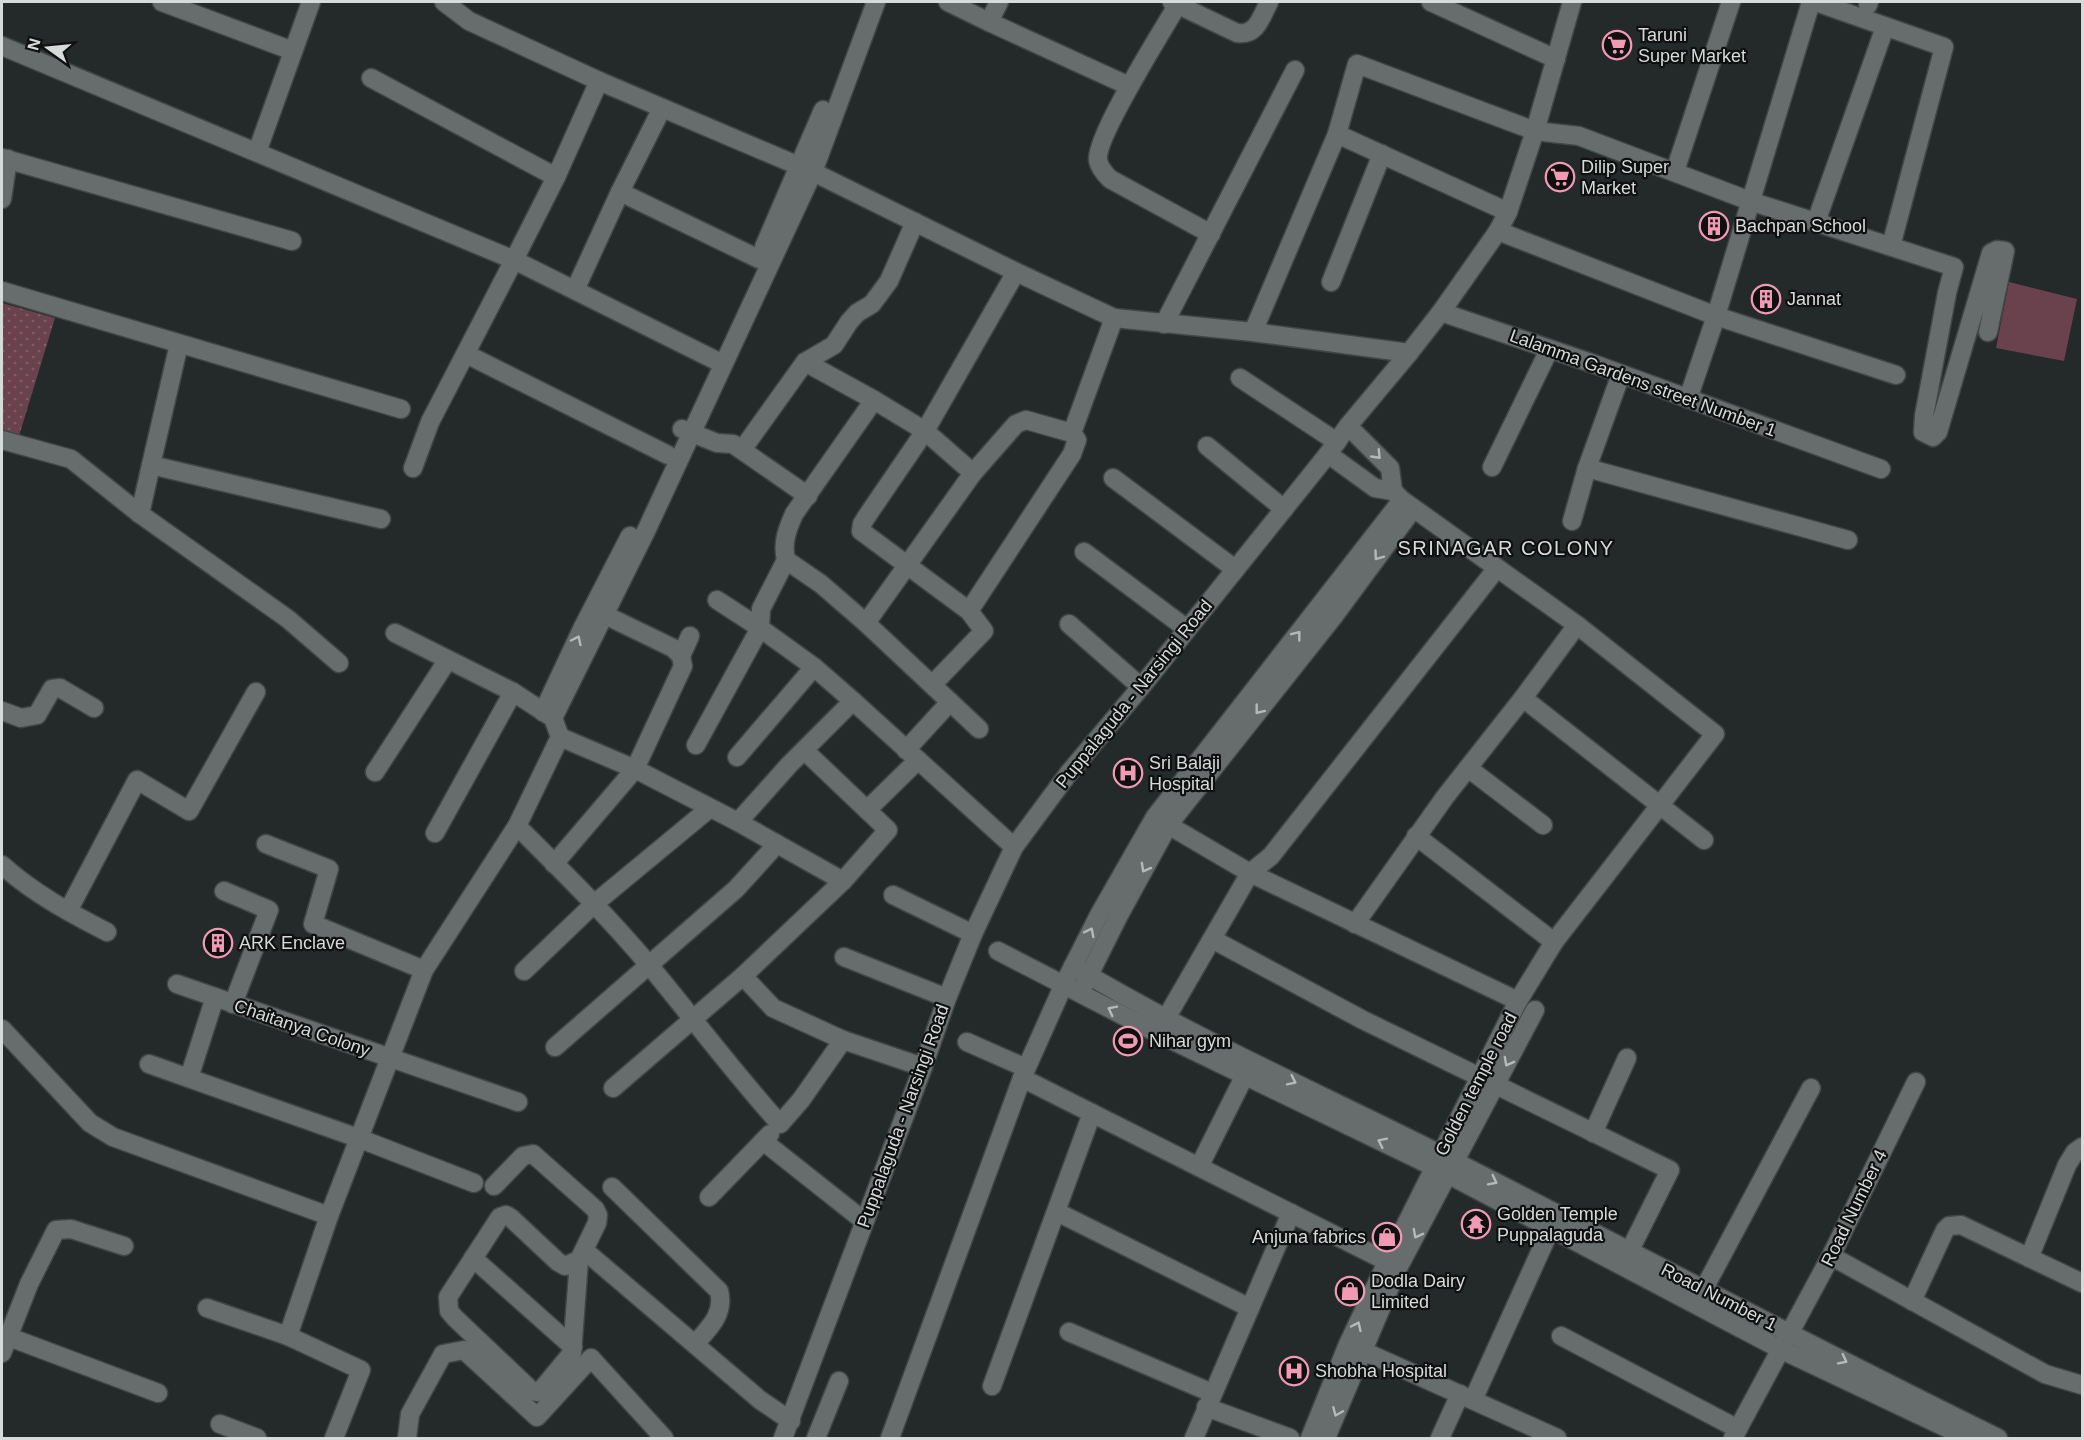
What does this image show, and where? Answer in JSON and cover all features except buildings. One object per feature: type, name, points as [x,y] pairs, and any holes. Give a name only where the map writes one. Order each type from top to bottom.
[{"type":"street","points":[[162,2],[293,51]]},
{"type":"street","points":[[257,152],[311,2]]},
{"type":"street","points":[[444,2],[469,21],[599,81],[806,169],[1114,318],[1253,332],[1409,354]]},
{"type":"street","points":[[717,361],[759,259],[806,169],[865,2]]},
{"type":"street","points":[[548,715],[605,615],[685,431],[806,169],[876,2]]},
{"type":"street","points":[[948,2],[1129,86]]},
{"type":"street","points":[[989,22],[999,2]]},
{"type":"street","points":[[1211,234],[1110,179],[1102,171],[1098,160],[1099,147],[1129,86],[1175,3],[1243,34],[1251,33],[1269,2]]},
{"type":"street","points":[[1431,2],[1556,59]]},
{"type":"street","name":"Puppalaguda - Narsingi Road","points":[[783,1438],[972,934],[1014,847],[1068,774],[1141,687],[1333,448],[1348,426],[1409,354],[1498,231],[1508,212],[1535,131],[1572,2]]},
{"type":"street","points":[[1675,171],[1731,2]]},
{"type":"street","points":[[1688,399],[1716,316],[1811,2]]},
{"type":"street","points":[[1816,2],[1944,47],[1891,246]]},
{"type":"street","points":[[1816,222],[1885,27]]},
{"type":"street","points":[[2,46],[514,260],[717,361]]},
{"type":"street","points":[[1253,332],[1337,134],[1357,64],[1535,131],[1579,136],[1750,201],[1954,267],[1923,416],[1923,432],[1933,437],[1938,432],[1992,254],[1997,250],[2005,251],[1988,332]]},
{"type":"street","points":[[1164,324],[1295,70]]},
{"type":"street","points":[[372,78],[556,177]]},
{"type":"street","points":[[412,468],[430,422],[556,177],[599,81]]},
{"type":"street","points":[[575,290],[662,108]]},
{"type":"street","points":[[1337,134],[1508,212]]},
{"type":"street","points":[[1331,282],[1382,154]]},
{"type":"street","points":[[2,199],[5,159],[292,241]]},
{"type":"street","points":[[620,192],[759,259]]},
{"type":"street","points":[[742,450],[805,362],[834,345],[857,313],[872,304],[889,281],[915,222]]},
{"type":"street","points":[[1498,231],[1716,316],[1896,375]]},
{"type":"street","points":[[933,684],[984,631],[969,611],[861,531],[861,528],[925,431],[1016,272]]},
{"type":"street","points":[[2,291],[401,409]]},
{"type":"street","name":"Lalamma Gardens street Number 1","points":[[1441,312],[1621,374],[1881,469]]},
{"type":"street","points":[[1072,433],[1114,318]]},
{"type":"street","points":[[140,514],[179,344]]},
{"type":"street","points":[[1492,467],[1549,350]]},
{"type":"street","points":[[466,354],[668,455]]},
{"type":"street","points":[[805,362],[925,431],[973,473]]},
{"type":"street","points":[[1572,521],[1587,468],[1621,374]]},
{"type":"street","points":[[1240,378],[1333,448],[1375,488],[1403,500],[1577,625],[1715,734],[1554,942],[1518,1001]]},
{"type":"street","points":[[696,745],[760,628],[761,609],[786,560],[783,548],[794,514],[874,400]]},
{"type":"street","points":[[866,623],[973,473],[1016,424],[1026,420],[1072,433],[1077,440],[1072,454],[969,611]]},
{"type":"street","points":[[1348,426],[1390,468],[1403,500]]},
{"type":"street","points":[[548,715],[582,629],[645,506],[668,455],[685,431]]},
{"type":"street","points":[[685,431],[717,443],[733,444],[808,496]]},
{"type":"street","points":[[2,440],[71,459],[140,514],[288,619],[339,663]]},
{"type":"street","points":[[1207,446],[1284,509]]},
{"type":"street","points":[[151,465],[381,519]]},
{"type":"street","points":[[1587,468],[1848,540]]},
{"type":"street","points":[[1113,478],[1235,569]]},
{"type":"street","points":[[895,1437],[918,1358],[1024,1073],[1072,966],[1099,915],[1162,820],[1334,616],[1403,500]]},
{"type":"street","points":[[1084,552],[1187,629]]},
{"type":"street","points":[[786,560],[821,584],[866,623],[979,729]]},
{"type":"street","points":[[1162,1026],[1250,873],[1271,856],[1497,568]]},
{"type":"street","points":[[717,600],[814,667],[1014,847]]},
{"type":"street","points":[[605,615],[672,648],[681,656]]},
{"type":"street","points":[[1069,624],[1141,687]]},
{"type":"street","points":[[1355,924],[1416,837],[1577,625]]},
{"type":"street","points":[[395,633],[513,692],[548,715],[560,737],[635,769],[738,822],[843,881]]},
{"type":"street","points":[[554,864],[635,769],[683,666],[681,656],[690,636]]},
{"type":"street","points":[[375,772],[447,661]]},
{"type":"street","points":[[737,757],[814,667]]},
{"type":"street","points":[[2,711],[21,718],[37,715],[52,689],[60,688],[94,708]]},
{"type":"street","points":[[68,911],[136,780],[189,811],[256,692]]},
{"type":"street","points":[[435,833],[513,692]]},
{"type":"street","points":[[1523,698],[1704,840]]},
{"type":"street","points":[[738,822],[789,765],[853,701]]},
{"type":"street","points":[[867,810],[912,755],[950,702]]},
{"type":"street","points":[[288,1336],[329,1216],[424,969],[517,826],[560,737]]},
{"type":"street","points":[[613,1088],[743,976],[843,881],[888,830],[805,751]]},
{"type":"street","points":[[1468,768],[1543,825]]},
{"type":"street","points":[[524,971],[594,904],[710,808]]},
{"type":"street","points":[[1081,994],[1162,820]]},
{"type":"street","name":"Golden temple road","points":[[1162,820],[1250,873],[1518,1001],[1479,1076],[1445,1165]]},
{"type":"street","points":[[517,826],[594,904],[649,965],[780,1124]]},
{"type":"street","points":[[1416,837],[1554,942]]},
{"type":"street","points":[[266,844],[329,869],[313,924],[424,969]]},
{"type":"street","points":[[555,1047],[736,889],[777,844]]},
{"type":"street","points":[[2,865],[16,878],[68,911],[107,932]]},
{"type":"street","points":[[224,891],[269,910],[233,1004]]},
{"type":"street","points":[[893,895],[972,934]]},
{"type":"street","points":[[1212,939],[1363,1020],[1670,1170],[1626,1258]]},
{"type":"street","points":[[998,951],[1081,994],[1162,1026],[1445,1165]]},
{"type":"street","points":[[844,957],[947,998]]},
{"type":"street","points":[[1072,966],[1162,1026]]},
{"type":"street","points":[[743,976],[773,1008],[843,1040],[923,1067]]},
{"type":"street","name":"Chaitanya Colony","points":[[177,984],[518,1102]]},
{"type":"street","points":[[189,1078],[215,997]]},
{"type":"street","name":"Golden temple road","points":[[1310,1438],[1348,1344],[1393,1265],[1445,1165],[1496,1085],[1535,1010]]},
{"type":"street","points":[[2,1029],[90,1123],[112,1137],[329,1216]]},
{"type":"street","points":[[709,1197],[801,1100],[843,1040]]},
{"type":"street","points":[[967,1042],[1092,1113],[1393,1265]]},
{"type":"street","points":[[1593,1133],[1627,1058]]},
{"type":"street","points":[[149,1064],[358,1138],[474,1183]]},
{"type":"street","points":[[1199,1167],[1248,1068]]},
{"type":"street","name":"Road Number 4","points":[[1736,1434],[1831,1256],[1916,1082]]},
{"type":"street","points":[[1700,1298],[1811,1088]]},
{"type":"street","points":[[992,1386],[1092,1113]]},
{"type":"street","points":[[763,1141],[864,1221]]},
{"type":"street","points":[[2029,1258],[2062,1176],[2075,1152],[2082,1147]]},
{"type":"street","points":[[494,1186],[523,1156],[536,1155],[595,1209],[598,1215],[597,1223],[581,1255],[572,1353],[548,1383],[538,1392],[532,1391],[449,1311],[448,1297],[500,1217],[506,1215],[565,1266],[581,1255]]},
{"type":"street","name":"Road Number 1","points":[[1445,1165],[1551,1228],[1626,1258]]},
{"type":"street","name":"Road Number 1","points":[[1445,1165],[1700,1298],[1782,1350],[1968,1438]]},
{"type":"street","points":[[612,1187],[719,1291],[722,1300],[716,1321],[695,1344]]},
{"type":"street","points":[[1057,1212],[1250,1308]]},
{"type":"street","points":[[1196,1435],[1209,1400],[1291,1214]]},
{"type":"street","points":[[1912,1301],[1948,1226],[1961,1226],[2082,1283]]},
{"type":"street","points":[[1440,1438],[1467,1397],[1551,1228]]},
{"type":"street","points":[[124,1246],[71,1229],[56,1230],[29,1284],[5,1345],[158,1393]]},
{"type":"street","points":[[581,1255],[695,1344],[760,1400],[790,1421]]},
{"type":"street","points":[[1831,1256],[2045,1374],[2082,1385]]},
{"type":"street","points":[[473,1258],[573,1347]]},
{"type":"street","name":"Golden temple road","points":[[1326,1438],[1363,1351],[1393,1265]]},
{"type":"street","name":"Road Number 1","points":[[1700,1298],[1791,1333],[1998,1438]]},
{"type":"street","points":[[207,1308],[288,1336],[361,1370],[333,1438]]},
{"type":"street","points":[[1069,1332],[1290,1438]]},
{"type":"street","points":[[1561,1336],[1736,1434]]},
{"type":"street","points":[[407,1438],[410,1414],[443,1354],[464,1350],[537,1417],[591,1358],[664,1438]]},
{"type":"street","points":[[1363,1351],[1557,1438]]},
{"type":"street","points":[[816,1438],[839,1381]]},
{"type":"street","points":[[220,1424],[257,1438]]},
{"type":"shaded area","points":[[2009,282],[2077,299],[2064,361],[1996,348]]},
{"type":"shaded area","points":[[2,303],[55,318],[19,436],[2,431]]},
{"type":"place","name":"Taruni Super Market","points":[[1617,45]]},
{"type":"place","name":"Dilip Super Market","points":[[1560,177]]},
{"type":"place","name":"Bachpan School","points":[[1714,226]]},
{"type":"place","name":"Jannat","points":[[1766,299]]},
{"type":"place","name":"Sri Balaji Hospital","points":[[1128,773]]},
{"type":"place","name":"ARK Enclave","points":[[218,943]]},
{"type":"place","name":"Nihar gym","points":[[1128,1041]]},
{"type":"place","name":"Golden Temple Puppalaguda","points":[[1476,1224]]},
{"type":"place","name":"Anjuna fabrics","points":[[1387,1237]]},
{"type":"place","name":"Dodla Dairy Limited","points":[[1350,1291]]},
{"type":"place","name":"Shobha Hospital","points":[[1294,1371]]},
{"type":"district","name":"SRINAGAR COLONY","points":[[1506,548]]}]
